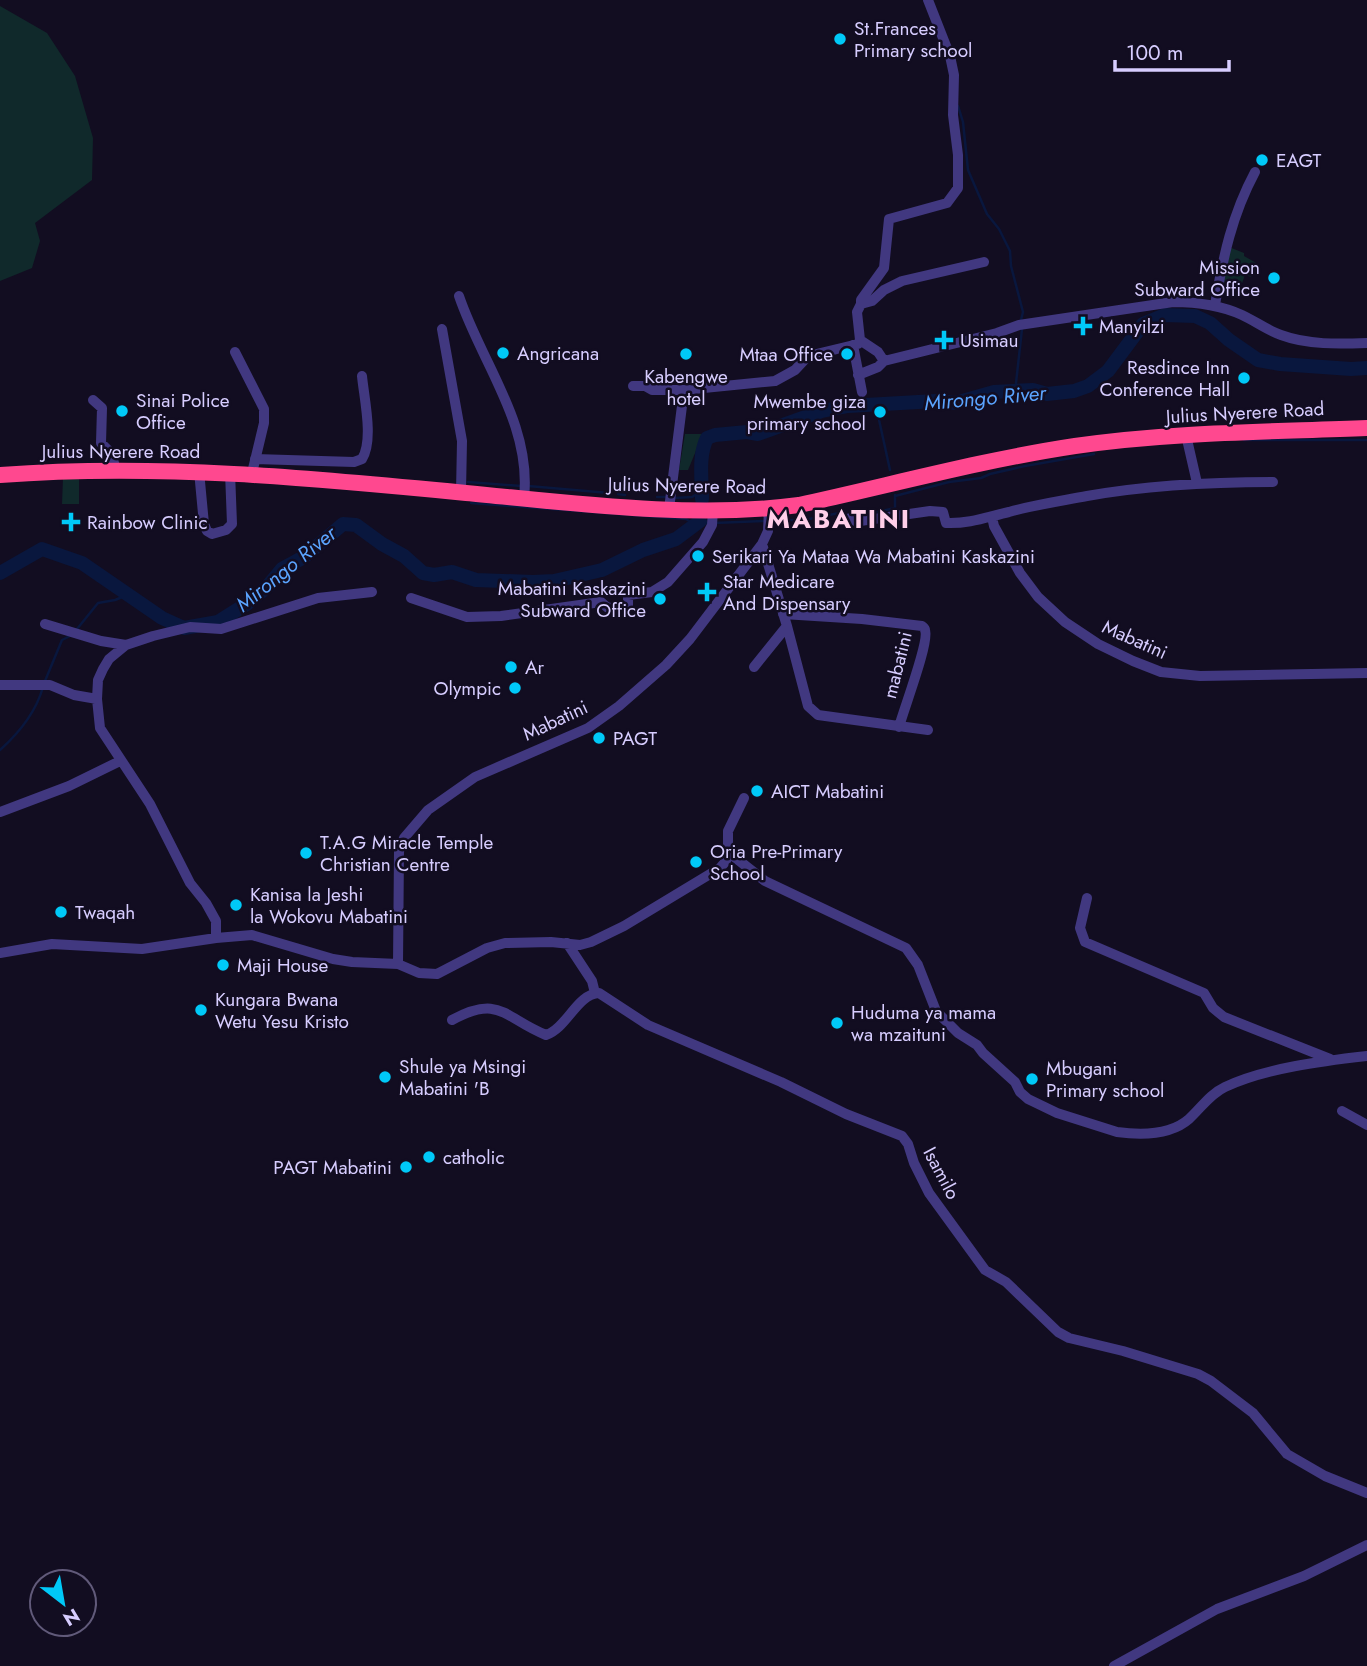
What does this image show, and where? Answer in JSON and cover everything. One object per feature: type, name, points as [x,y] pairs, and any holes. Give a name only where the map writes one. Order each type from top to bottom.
[{"type":"highway","name":"Julius Nyerere Road","points":[[0,475],[116,470],[230,472],[253,466],[339,482],[461,492],[525,490],[669,509],[713,518],[799,505],[1072,447],[1186,435],[1367,428]]},
{"type":"street","points":[[862,392],[858,375],[858,308],[884,268],[889,219],[947,203],[958,188],[958,155],[953,115],[954,75],[950,56],[928,0]]},
{"type":"street","points":[[1215,305],[1226,245],[1255,172]]},
{"type":"street","points":[[861,304],[872,301],[884,290],[902,281],[984,262]]},
{"type":"street","points":[[459,296],[476,341],[501,389],[521,439],[525,490]]},
{"type":"street","points":[[858,375],[878,367],[884,360],[997,333],[1019,325],[1173,302],[1215,305],[1296,339],[1319,343],[1367,343]]},
{"type":"street","points":[[442,329],[462,441],[461,492]]},
{"type":"street","points":[[633,386],[645,386],[652,390],[684,390],[775,381],[795,370],[807,356],[857,343],[878,352],[884,360]]},
{"type":"street","points":[[235,352],[264,409],[264,423],[253,466],[362,459],[368,448],[362,376]]},
{"type":"street","points":[[669,509],[684,390]]},
{"type":"street","points":[[93,400],[102,408],[101,443],[111,453],[116,470]]},
{"type":"street","points":[[1186,435],[1197,482]]},
{"type":"street","points":[[339,482],[346,460]]},
{"type":"street","points":[[199,471],[204,524],[212,534],[226,530],[233,521],[230,472]]},
{"type":"street","points":[[842,520],[860,521],[930,511],[943,512],[946,523],[977,521],[1090,496],[1197,482],[1273,482]]},
{"type":"street","name":"Mabatini","points":[[398,964],[399,851],[404,838],[416,822],[428,810],[475,777],[588,728],[619,706],[690,639],[762,544],[768,531],[769,509]]},
{"type":"street","name":"Mabatini","points":[[992,517],[994,526],[1020,573],[1038,597],[1065,622],[1098,645],[1133,661],[1161,672],[1199,676],[1367,673]]},
{"type":"street","points":[[411,598],[467,617],[501,616],[601,602],[608,608],[628,606],[628,595],[652,592],[668,583],[703,542],[713,518]]},
{"type":"street","points":[[762,544],[805,697],[812,711],[818,715],[928,730]]},
{"type":"street","points":[[216,938],[216,921],[190,883],[150,804],[100,728],[98,680],[108,659],[126,645],[190,627],[221,629],[317,598],[372,592]]},
{"type":"street","name":"mabatini","points":[[783,614],[922,625],[926,634],[900,727]]},
{"type":"street","points":[[45,624],[101,641],[126,645]]},
{"type":"street","points":[[754,667],[787,626]]},
{"type":"street","points":[[0,685],[50,685],[74,695],[97,699]]},
{"type":"street","points":[[0,812],[69,786],[120,761]]},
{"type":"street","points":[[0,953],[52,944],[142,949],[252,935],[333,959],[398,964],[419,973],[437,974],[495,945],[591,942],[624,926],[720,868],[726,861],[728,852],[728,831],[744,798]]},
{"type":"street","points":[[728,852],[765,881],[906,948],[918,965],[936,1011],[958,1033],[977,1045],[1015,1082],[1020,1092],[1036,1104],[1098,1128],[1131,1134],[1176,1127],[1214,1093],[1225,1087],[1296,1066],[1367,1056]]},
{"type":"street","points":[[1087,898],[1080,928],[1085,942],[1203,993],[1213,1008],[1224,1017],[1333,1059]]},
{"type":"street","points":[[452,1020],[473,1009],[487,1007],[505,1013],[546,1035],[555,1030],[595,993],[592,981],[567,943]]},
{"type":"street","name":"Isamilo","points":[[595,993],[658,1030],[781,1082],[846,1114],[902,1136],[929,1193],[985,1270],[1006,1282],[1058,1332],[1069,1338],[1198,1374],[1253,1413],[1287,1454],[1325,1476],[1367,1493]]},
{"type":"street","points":[[1342,1111],[1367,1125]]},
{"type":"street","points":[[1114,1666],[1217,1609],[1304,1576],[1367,1545]]},
{"type":"green space","points":[[0,6],[47,33],[75,76],[93,138],[92,180],[35,223],[40,241],[32,268],[0,281]]},
{"type":"green space","points":[[1229,247],[1244,253],[1244,256],[1258,264],[1251,277],[1245,275],[1240,289],[1232,282],[1220,286]]},
{"type":"green space","points":[[685,434],[703,434],[688,470],[679,470]]},
{"type":"green space","points":[[63,478],[79,478],[79,504],[62,504]]},
{"type":"waterway","points":[[958,106],[963,122],[968,170],[987,214],[999,229],[1010,251],[1011,266],[1023,312],[1021,320]]},
{"type":"waterway","name":"Mirongo River","points":[[702,499],[701,460],[707,438],[747,432],[758,434],[822,411],[848,406],[936,401],[955,403],[994,392],[1033,390],[1047,394],[1074,391],[1088,386],[1108,371],[1143,324],[1165,315],[1195,316],[1210,323],[1258,360],[1280,364],[1367,368]]},
{"type":"waterway","points":[[1015,392],[1022,329]]},
{"type":"waterway","points":[[876,406],[890,470]]},
{"type":"waterway","points":[[1244,440],[1367,440]]},
{"type":"waterway","points":[[895,496],[949,482],[981,478],[1025,466],[1094,454]]},
{"type":"waterway","points":[[468,482],[521,486]]},
{"type":"waterway","points":[[528,486],[609,493]]},
{"type":"waterway","points":[[674,498],[692,497],[702,491]]},
{"type":"waterway","points":[[618,494],[625,495]]},
{"type":"waterway","points":[[860,516],[895,508],[895,495]]},
{"type":"waterway","points":[[657,497],[665,497]]},
{"type":"waterway","points":[[471,503],[686,519],[696,525]]},
{"type":"waterway","points":[[774,520],[804,520],[839,513],[843,515]]},
{"type":"waterway","name":"Mirongo River","points":[[0,573],[42,549],[82,563],[162,618],[184,628],[218,622],[248,603],[267,587],[282,569],[304,557],[343,524],[356,525],[404,556],[423,573],[434,575],[452,572],[476,580],[533,582],[554,581],[602,570],[643,550],[676,539],[700,521]]},
{"type":"waterway","points":[[714,523],[763,521]]},
{"type":"waterway","points":[[699,523],[708,523]]},
{"type":"waterway","points":[[77,629],[98,603],[130,594]]},
{"type":"waterway","points":[[45,681],[62,640],[70,636]]},
{"type":"waterway","points":[[0,750],[26,721],[43,687]]},
{"type":"place","name":"St.Frances Primary school","points":[[840,39]]},
{"type":"place","name":"EAGT","points":[[1262,160]]},
{"type":"place","name":"Mission Subward Office","points":[[1274,278]]},
{"type":"place","name":"Manyilzi","points":[[1083,326]]},
{"type":"place","name":"Usimau","points":[[944,340]]},
{"type":"place","name":"Angricana","points":[[503,353]]},
{"type":"place","name":"Kabengwe hotel","points":[[686,354]]},
{"type":"place","name":"Mtaa Office","points":[[847,354]]},
{"type":"place","name":"Resdince Inn Conference Hall","points":[[1244,378]]},
{"type":"place","name":"Sinai Police Office","points":[[122,411]]},
{"type":"place","name":"Mwembe giza primary school","points":[[880,412]]},
{"type":"place","name":"Rainbow Clinic","points":[[71,522]]},
{"type":"place","name":"Serikari Ya Mataa Wa Mabatini Kaskazini","points":[[698,556]]},
{"type":"place","name":"Star Medicare And Dispensary","points":[[707,592]]},
{"type":"place","name":"Mabatini Kaskazini Subward Office","points":[[660,599]]},
{"type":"place","name":"Ar","points":[[511,667]]},
{"type":"place","name":"Olympic","points":[[515,688]]},
{"type":"place","name":"PAGT","points":[[599,738]]},
{"type":"place","name":"AICT Mabatini","points":[[757,791]]},
{"type":"place","name":"T.A.G Miracle Temple Christian Centre","points":[[306,853]]},
{"type":"place","name":"Oria Pre-Primary School","points":[[696,862]]},
{"type":"place","name":"Kanisa la Jeshi la Wokovu Mabatini","points":[[236,905]]},
{"type":"place","name":"Twaqah","points":[[61,912]]},
{"type":"place","name":"Maji House","points":[[223,965]]},
{"type":"place","name":"Kungara Bwana Wetu Yesu Kristo","points":[[201,1010]]},
{"type":"place","name":"Huduma ya mama wa mzaituni","points":[[837,1023]]},
{"type":"place","name":"Shule ya Msingi Mabatini 'B","points":[[385,1077]]},
{"type":"place","name":"Mbugani Primary school","points":[[1032,1079]]},
{"type":"place","name":"catholic","points":[[429,1157]]},
{"type":"place","name":"PAGT Mabatini","points":[[406,1167]]},
{"type":"district","name":"MABATINI","points":[[839,519]]}]
